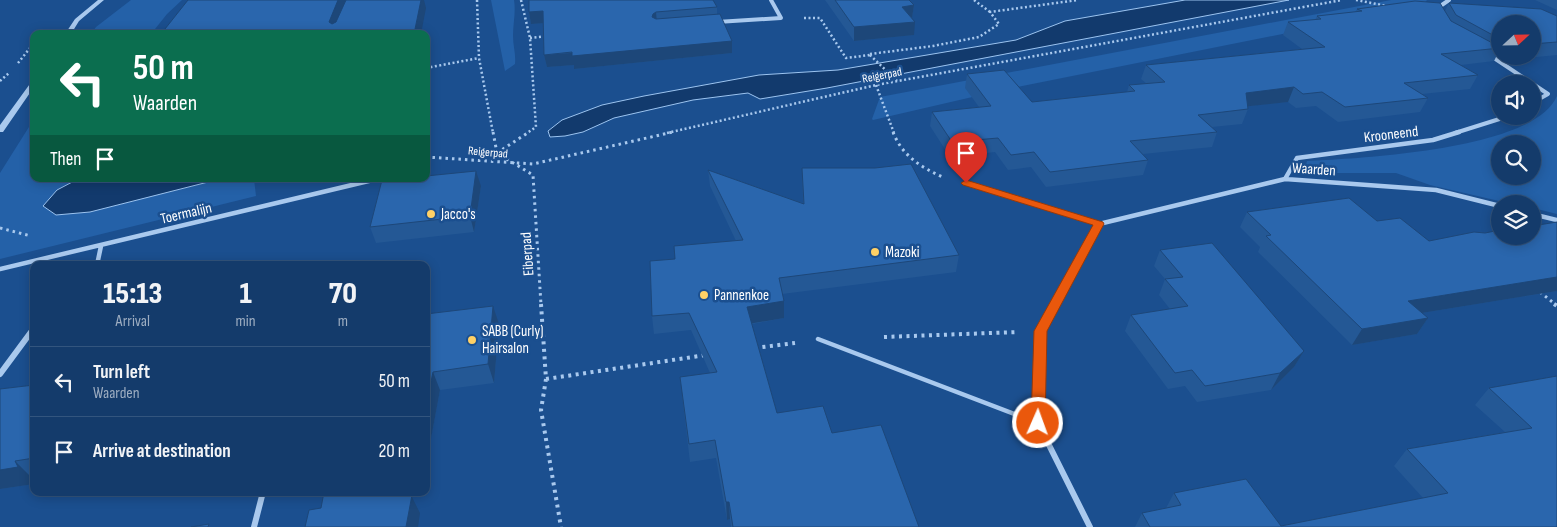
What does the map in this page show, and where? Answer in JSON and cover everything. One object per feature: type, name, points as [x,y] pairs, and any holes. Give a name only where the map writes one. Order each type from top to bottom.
[{"type":"street","points":[[71,30],[77,20],[101,0]]},
{"type":"street","points":[[712,23],[781,18],[771,0]]},
{"type":"street","points":[[1436,16],[1434,10],[1449,0]]},
{"type":"street","points":[[1485,52],[1520,75]]},
{"type":"street","points":[[0,130],[30,88]]},
{"type":"street","points":[[1541,89],[1548,94],[1541,98]]},
{"type":"street","name":"Krooneend","points":[[1285,179],[1297,158],[1433,140],[1491,122]]},
{"type":"street","name":"Waarden","points":[[1099,224],[1285,179],[1436,190],[1491,204]]},
{"type":"street","name":"Toermalijn","points":[[35,261],[371,182]]},
{"type":"street","points":[[966,183],[1099,224],[1041,331],[1038,423],[1090,527]]},
{"type":"street","points":[[1541,216],[1557,220]]},
{"type":"street","points":[[98,261],[101,246]]},
{"type":"street","name":"Toermalijn","points":[[0,269],[30,262]]},
{"type":"street","points":[[0,374],[30,333]]},
{"type":"street","points":[[254,527],[263,496]]},
{"type":"lane","points":[[818,339],[1038,423]]},
{"type":"path","points":[[477,0],[479,58],[496,153],[536,127],[530,38],[521,0]]},
{"type":"path","points":[[781,18],[820,18],[846,58],[979,37],[999,24],[990,12],[974,0]]},
{"type":"path","points":[[990,12],[1078,0]]},
{"type":"path","name":"Reigerpad","points":[[430,157],[534,164],[876,85],[1342,0]]},
{"type":"path","points":[[1356,0],[1392,7]]},
{"type":"path","points":[[530,38],[549,36]]},
{"type":"path","points":[[870,55],[896,81]]},
{"type":"path","points":[[430,67],[479,58]]},
{"type":"path","points":[[876,85],[898,145],[922,168],[942,178],[966,183]]},
{"type":"path","name":"Eiberpad","points":[[496,153],[516,163],[533,175],[546,379],[541,410],[561,527]]},
{"type":"path","points":[[1536,288],[1557,306]]},
{"type":"path","points":[[876,337],[1041,331]]},
{"type":"path","points":[[750,349],[818,339]]},
{"type":"path","points":[[546,379],[711,355]]},
{"type":"shaded area","points":[[131,0],[182,0],[154,30],[94,30]]},
{"type":"shaded area","points":[[491,0],[514,0],[513,36],[515,64],[505,71]]},
{"type":"shaded area","points":[[1185,0],[1289,0],[827,88],[760,99],[748,93],[693,100],[614,118],[583,132],[565,136],[550,137],[548,131],[562,120],[602,105],[644,96],[759,75],[838,70],[1016,40],[1065,21]]},
{"type":"shaded area","points":[[1391,0],[1427,0],[1422,6],[1007,89],[872,119],[880,97]]},
{"type":"shaded area","points":[[1557,96],[1557,214],[1541,210],[1541,195],[1491,195],[1491,199],[1430,185],[1396,173],[1315,173],[1305,168],[1307,161],[1366,157],[1444,148],[1491,137],[1491,185],[1541,185],[1541,135],[1497,135],[1523,125],[1541,125],[1541,115]]},
{"type":"shaded area","points":[[30,125],[30,182],[72,182],[57,190],[43,206],[56,215],[90,212],[208,182],[254,182],[256,196],[0,259],[0,173]]},
{"type":"shaded area","points":[[72,182],[208,182],[90,212],[56,215],[43,206],[57,190]]},
{"type":"building","points":[[188,0],[338,0],[329,22],[332,24],[336,22],[346,0],[421,0],[415,30],[164,30]]},
{"type":"building","points":[[529,0],[713,0],[717,7],[656,12],[652,17],[656,19],[720,14],[732,41],[572,56],[572,52],[544,55],[543,11],[529,12]]},
{"type":"building","points":[[835,0],[909,0],[914,5],[902,7],[915,22],[854,27]]},
{"type":"building","points":[[1415,1],[1440,3],[1451,21],[1491,42],[1491,49],[1441,54],[1478,75],[1404,83],[1428,98],[1345,107],[1322,92],[1303,94],[1294,87],[1246,93],[1248,109],[1198,115],[1217,132],[1130,141],[1148,160],[1050,172],[1034,152],[1011,155],[998,138],[952,142],[932,112],[991,106],[967,74],[1004,70],[1032,102],[1135,91],[1129,85],[1165,82],[1146,65],[1325,47],[1288,22],[1321,19],[1317,16],[1362,11],[1357,9]]},
{"type":"building","points":[[1449,3],[1541,9],[1557,16],[1557,42],[1541,43],[1541,15],[1491,15],[1491,34],[1456,15]]},
{"type":"building","points":[[911,164],[959,255],[779,278],[784,301],[747,307],[777,413],[823,406],[832,433],[881,425],[919,527],[733,527],[729,502],[726,502],[715,440],[689,444],[680,377],[717,372],[689,313],[652,316],[650,261],[675,259],[674,246],[743,240],[708,170],[804,204],[802,168],[875,168]]},
{"type":"building","points":[[476,171],[470,216],[370,227],[381,182],[430,182],[430,176]]},
{"type":"building","points":[[1349,198],[1377,221],[1400,218],[1429,241],[1474,232],[1491,232],[1491,245],[1541,245],[1541,225],[1557,222],[1557,277],[1408,301],[1428,318],[1362,329],[1266,236],[1271,235],[1247,212]]},
{"type":"building","points":[[1212,243],[1304,351],[1280,373],[1205,386],[1192,370],[1175,373],[1131,315],[1188,306],[1165,279],[1183,277],[1160,250]]},
{"type":"building","points":[[493,306],[488,364],[433,372],[430,387],[430,314]]},
{"type":"building","points":[[1557,376],[1557,527],[1150,527],[1142,513],[1181,505],[1174,493],[1246,479],[1281,526],[1448,493],[1407,449],[1532,428],[1489,388]]},
{"type":"building","points":[[30,385],[30,459],[15,461],[18,467],[0,470],[0,389]]},
{"type":"building","points":[[323,496],[412,496],[406,527],[305,527],[309,510],[321,508]]},
{"type":"building","points":[[209,524],[208,527],[191,527]]},
{"type":"place","name":"Jacco's","points":[[431,214]]},
{"type":"place","name":"Mazoki","points":[[875,252]]},
{"type":"place","name":"Pannenkoe","points":[[704,295]]},
{"type":"place","name":"SABB (Curly) Hairsalon","points":[[472,340]]},
{"type":"route","points":[[966,183],[1099,224],[1041,331],[1038,423]]}]
